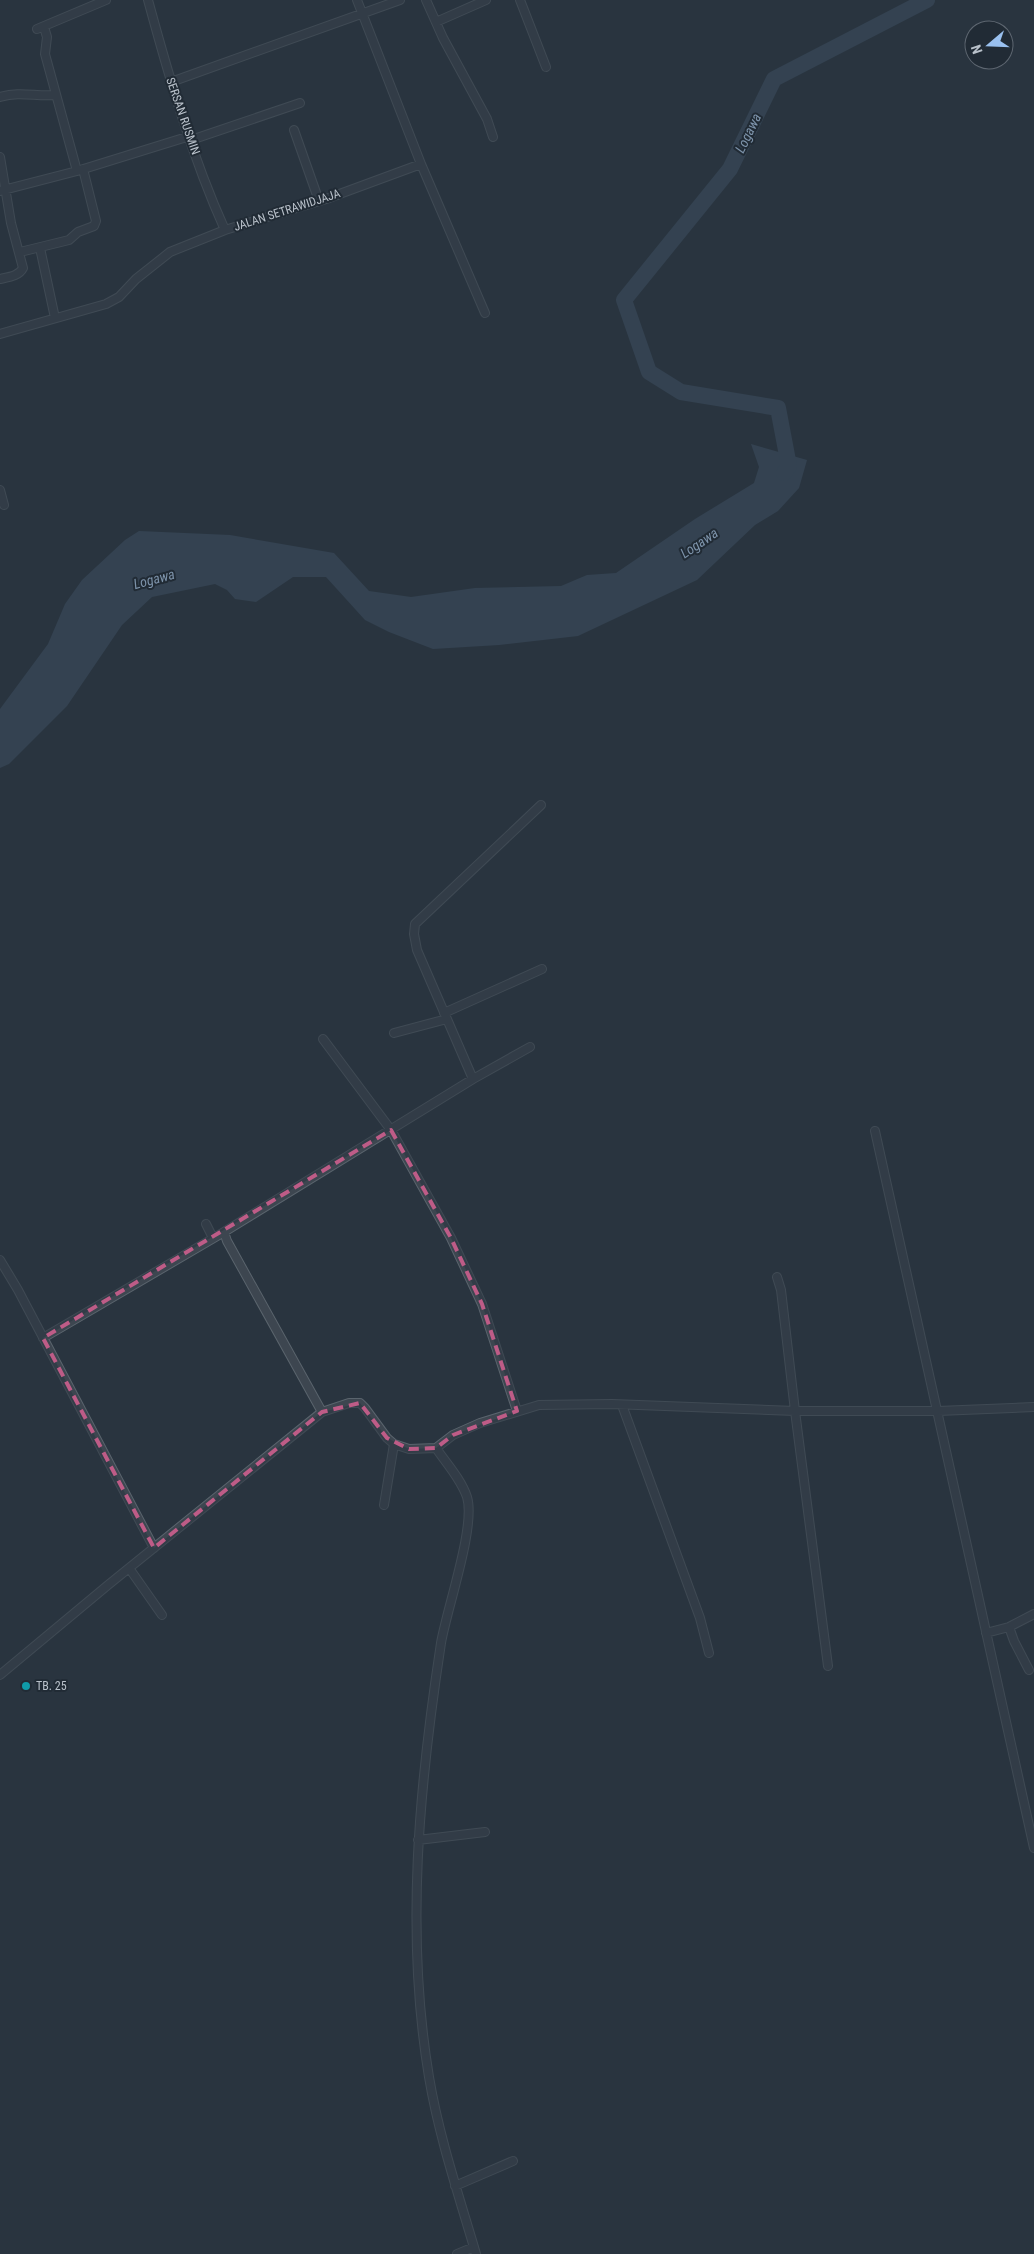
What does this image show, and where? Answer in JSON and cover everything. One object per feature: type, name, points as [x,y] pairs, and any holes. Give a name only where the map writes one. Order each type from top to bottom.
[{"type":"street","points":[[20,252],[69,240],[78,232],[89,229],[96,223],[45,54],[47,37],[40,28],[106,0]]},
{"type":"street","name":"SERSAN RUSMIN","points":[[148,0],[171,82],[216,208],[226,230]]},
{"type":"street","points":[[357,0],[421,164],[485,313]]},
{"type":"street","points":[[171,82],[400,0]]},
{"type":"street","points":[[426,0],[487,119],[493,137]]},
{"type":"street","points":[[436,22],[486,0]]},
{"type":"street","points":[[520,0],[546,67]]},
{"type":"street","points":[[0,97],[32,94],[40,97],[56,95]]},
{"type":"street","points":[[3,190],[191,138],[300,103]]},
{"type":"street","points":[[294,130],[319,201]]},
{"type":"street","points":[[0,157],[3,190],[23,268],[21,273],[0,279]]},
{"type":"street","name":"JALAN SETRAWIDJAJA","points":[[0,334],[106,304],[119,297],[136,279],[162,257],[226,230],[319,201],[421,164]]},
{"type":"street","points":[[40,248],[54,318]]},
{"type":"street","points":[[0,490],[4,505]]},
{"type":"street","points":[[473,1079],[417,950],[414,934],[415,924],[541,805]]},
{"type":"street","points":[[394,1033],[446,1016],[542,970]]},
{"type":"street","points":[[323,1039],[390,1130],[451,1238],[482,1304],[517,1411]]},
{"type":"street","points":[[43,1338],[224,1232],[473,1079],[530,1047]]},
{"type":"street","points":[[875,1131],[1034,1848]]},
{"type":"street","points":[[206,1224],[213,1238]]},
{"type":"street","points":[[224,1232],[227,1241],[322,1412]]},
{"type":"street","points":[[0,1260],[18,1290],[154,1548]]},
{"type":"street","points":[[777,1277],[781,1290],[794,1411],[828,1666]]},
{"type":"street","points":[[0,1676],[129,1568],[322,1412],[349,1403],[360,1403],[394,1444],[409,1449],[436,1448],[453,1435],[517,1411],[539,1405],[622,1405],[794,1411],[938,1411],[1034,1407]]},
{"type":"street","points":[[622,1405],[700,1618],[710,1653]]},
{"type":"street","points":[[384,1506],[394,1444]]},
{"type":"street","points":[[436,1448],[466,1494],[470,1517],[442,1641],[420,1795],[416,1943],[425,2047],[436,2111],[455,2186],[475,2250],[457,2254]]},
{"type":"street","points":[[129,1568],[162,1615]]},
{"type":"street","points":[[986,1633],[1009,1627],[1034,1614]]},
{"type":"street","points":[[1009,1627],[1029,1670]]},
{"type":"street","points":[[418,1840],[485,1832]]},
{"type":"street","points":[[455,2186],[513,2162]]},
{"type":"highlighted area","points":[[391,1130],[451,1238],[482,1304],[517,1411],[453,1435],[436,1448],[409,1449],[387,1438],[360,1403],[322,1412],[154,1548],[43,1338]]},
{"type":"water","points":[[751,444],[807,460],[799,488],[778,511],[755,525],[697,580],[578,636],[499,645],[433,649],[389,632],[365,620],[326,577],[293,577],[256,602],[235,599],[227,590],[215,584],[152,597],[122,625],[67,706],[9,764],[0,768],[0,709],[48,644],[65,604],[82,580],[125,540],[139,531],[230,535],[334,553],[369,591],[411,597],[475,588],[561,586],[587,575],[616,573],[695,519],[754,483],[759,467]]},
{"type":"waterway","name":"Logawa","points":[[784,473],[789,466],[778,408],[681,392],[649,372],[624,300],[730,169],[774,79],[927,0]]},
{"type":"place","name":"TB. 25","points":[[26,1686]]}]
